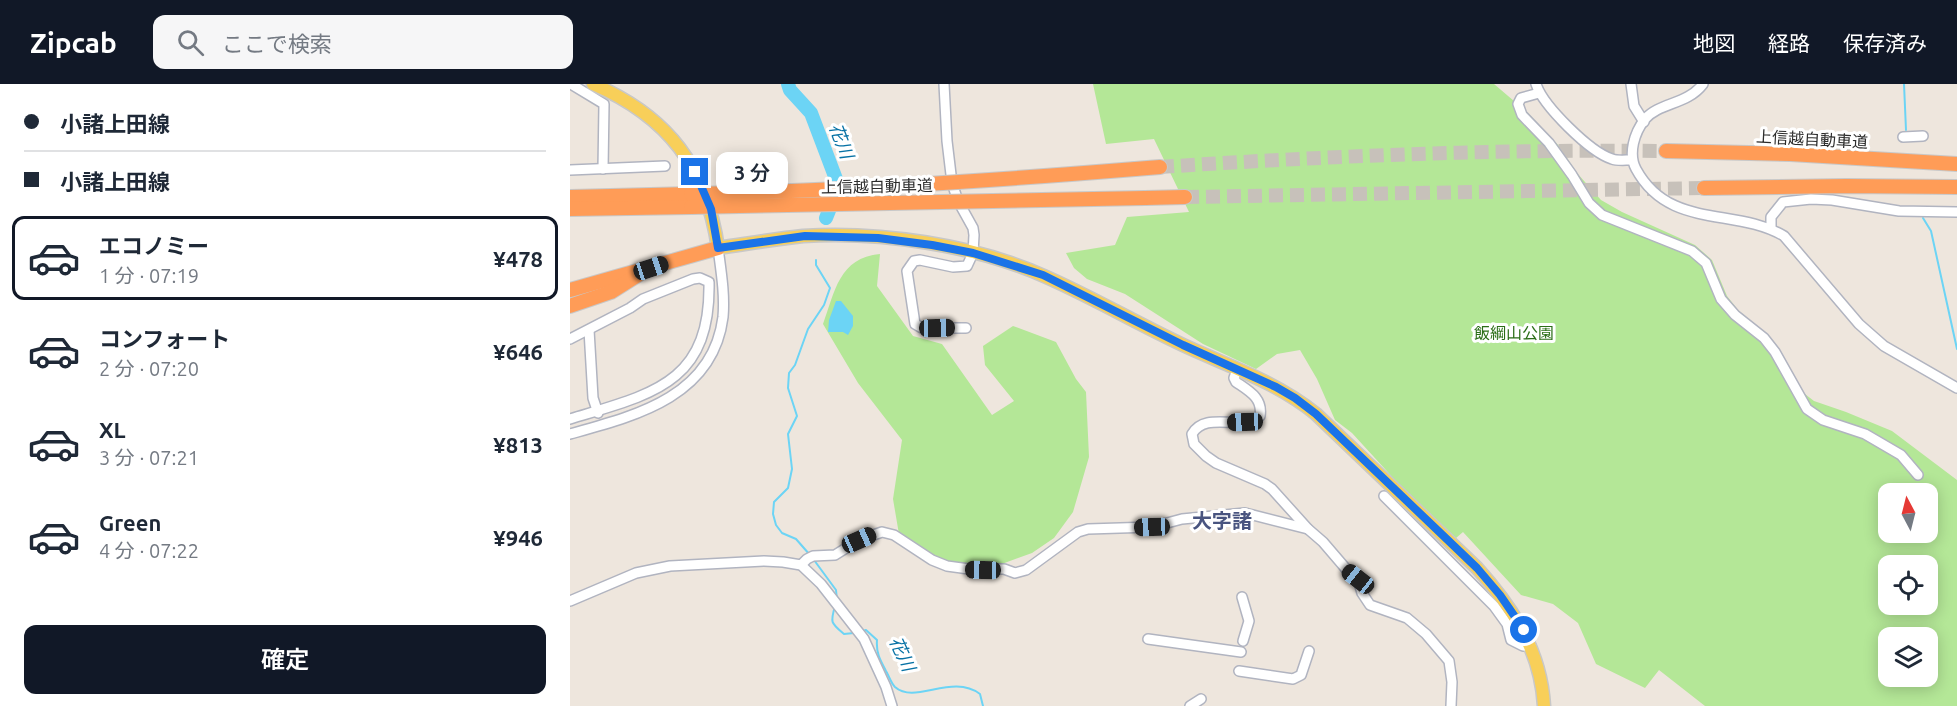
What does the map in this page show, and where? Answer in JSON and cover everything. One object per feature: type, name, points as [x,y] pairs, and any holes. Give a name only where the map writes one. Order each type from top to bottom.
[{"type":"highway","name":"上信越自動車道","points":[[1666,151],[1780,154],[1957,164]]},
{"type":"highway","name":"上信越自動車道","points":[[570,209],[657,207],[691,200],[933,185],[1160,167]]},
{"type":"highway","points":[[1704,188],[1957,187]]},
{"type":"highway","name":"上信越自動車道","points":[[570,197],[691,200],[1185,197]]},
{"type":"highway","points":[[570,216],[657,207]]},
{"type":"highway","points":[[570,290],[718,248]]},
{"type":"highway","points":[[570,306],[611,292],[651,268]]},
{"type":"main road","points":[[593,84],[620,97],[648,115],[680,148],[707,197],[718,248],[782,238],[828,236],[903,240],[973,253],[1043,275],[1183,345],[1286,392],[1316,414],[1477,568],[1524,630],[1539,671],[1544,706]]},
{"type":"street","points":[[571,84],[604,104],[603,169]]},
{"type":"street","points":[[944,84],[951,175],[958,201],[973,228],[973,253],[967,266],[953,267],[916,260],[911,263],[907,271],[915,324],[922,328],[966,327]]},
{"type":"street","points":[[1631,84],[1634,106],[1644,122]]},
{"type":"street","points":[[1703,84],[1687,98],[1656,110],[1636,133],[1631,160],[1644,185],[1657,197],[1696,213],[1771,228],[1784,236],[1860,324],[1884,346],[1957,388]]},
{"type":"street","points":[[1631,160],[1612,159],[1593,147],[1562,123],[1538,88],[1521,98],[1518,104],[1522,115],[1549,143],[1589,203],[1602,215],[1692,251],[1706,263],[1721,299],[1735,315],[1764,338],[1775,352],[1807,409],[1823,420],[1865,434],[1901,455],[1918,475]]},
{"type":"street","points":[[1903,137],[1923,136]]},
{"type":"street","points":[[570,170],[665,166]]},
{"type":"street","points":[[1771,228],[1771,217],[1783,202],[1811,199],[1832,200],[1899,211],[1916,207],[1957,212]]},
{"type":"street","points":[[570,434],[654,407],[678,392],[698,372],[713,350],[723,317],[718,248]]},
{"type":"street","points":[[570,339],[643,299],[669,288],[700,278],[709,282],[708,319],[703,338],[693,358],[678,375],[659,388],[597,412],[570,419]]},
{"type":"street","points":[[589,330],[592,390],[597,412]]},
{"type":"street","points":[[1237,369],[1234,378],[1260,402],[1260,416],[1252,420],[1216,422],[1200,426],[1192,434],[1194,444],[1216,463],[1265,484],[1358,579],[1362,593],[1370,605],[1414,622],[1445,655],[1451,669],[1451,706]]},
{"type":"street","points":[[1384,496],[1494,606],[1507,624],[1511,640],[1523,646],[1531,646]]},
{"type":"street","points":[[801,566],[813,556],[835,555],[859,540],[882,532],[894,535],[940,563],[958,568],[1004,569],[1015,573],[1026,570],[1078,532],[1088,529],[1152,527],[1182,519],[1245,513],[1308,529]]},
{"type":"street","points":[[570,601],[636,573],[670,566],[783,561],[801,566],[821,584],[864,639],[892,706]]},
{"type":"street","points":[[1242,597],[1249,621],[1243,641]]},
{"type":"street","points":[[1148,639],[1241,652]]},
{"type":"street","points":[[1239,671],[1293,679],[1300,675],[1309,651]]},
{"type":"street","points":[[1190,706],[1201,699]]},
{"type":"green space","name":"飯綱山公園","points":[[1093,84],[1494,84],[1528,113],[1559,146],[1577,173],[1601,200],[1695,245],[1712,260],[1727,296],[1738,310],[1775,343],[1801,391],[1814,401],[1892,431],[1957,480],[1957,706],[1705,706],[1659,670],[1645,688],[1596,664],[1578,623],[1553,604],[1521,595],[1463,532],[1456,538],[1395,480],[1352,433],[1335,420],[1317,379],[1300,350],[1277,354],[1256,369],[1203,344],[1125,294],[1087,279],[1074,268],[1066,253],[1115,245],[1127,217],[1189,212],[1154,139],[1106,144]]},
{"type":"green space","points":[[880,254],[877,286],[913,336],[942,344],[992,415],[1014,401],[985,365],[983,346],[1013,326],[1056,342],[1076,379],[1086,392],[1089,457],[1073,512],[1054,538],[1032,553],[991,568],[950,569],[901,546],[893,499],[902,440],[858,383],[823,324],[835,288],[847,269],[866,257]]},
{"type":"water","points":[[836,301],[841,301],[853,316],[853,326],[848,335],[843,332],[828,332],[829,320]]},
{"type":"waterway","name":"花川","points":[[788,84],[790,90],[811,113],[836,179],[836,193],[826,218]]},
{"type":"waterway","points":[[1904,84],[1906,130]]},
{"type":"waterway","points":[[1923,218],[1931,231],[1957,349]]},
{"type":"waterway","name":"花川","points":[[810,555],[796,539],[782,533],[776,525],[773,514],[774,502],[788,488],[792,469],[788,434],[797,416],[788,388],[789,373],[795,365],[808,329],[824,305],[830,288],[816,265],[816,260]]},
{"type":"waterway","name":"花川","points":[[814,560],[836,590],[837,600]]},
{"type":"waterway","name":"花川","points":[[835,606],[832,616],[834,625],[844,634],[854,633]]},
{"type":"waterway","name":"花川","points":[[863,631],[866,630],[877,640],[879,656],[895,687],[903,692],[913,693],[946,687],[969,688],[980,694],[983,706]]},
{"type":"tunnel","points":[[1160,167],[1413,154],[1666,151]]},
{"type":"tunnel","points":[[1185,197],[1704,188]]},
{"type":"district","name":"大字諸","points":[[1222,521]]},
{"type":"route","points":[[695,172],[711,209],[718,248],[782,238],[828,236],[903,240],[973,253],[1043,275],[1183,345],[1286,392],[1316,414],[1477,568],[1500,595],[1524,630]]}]
